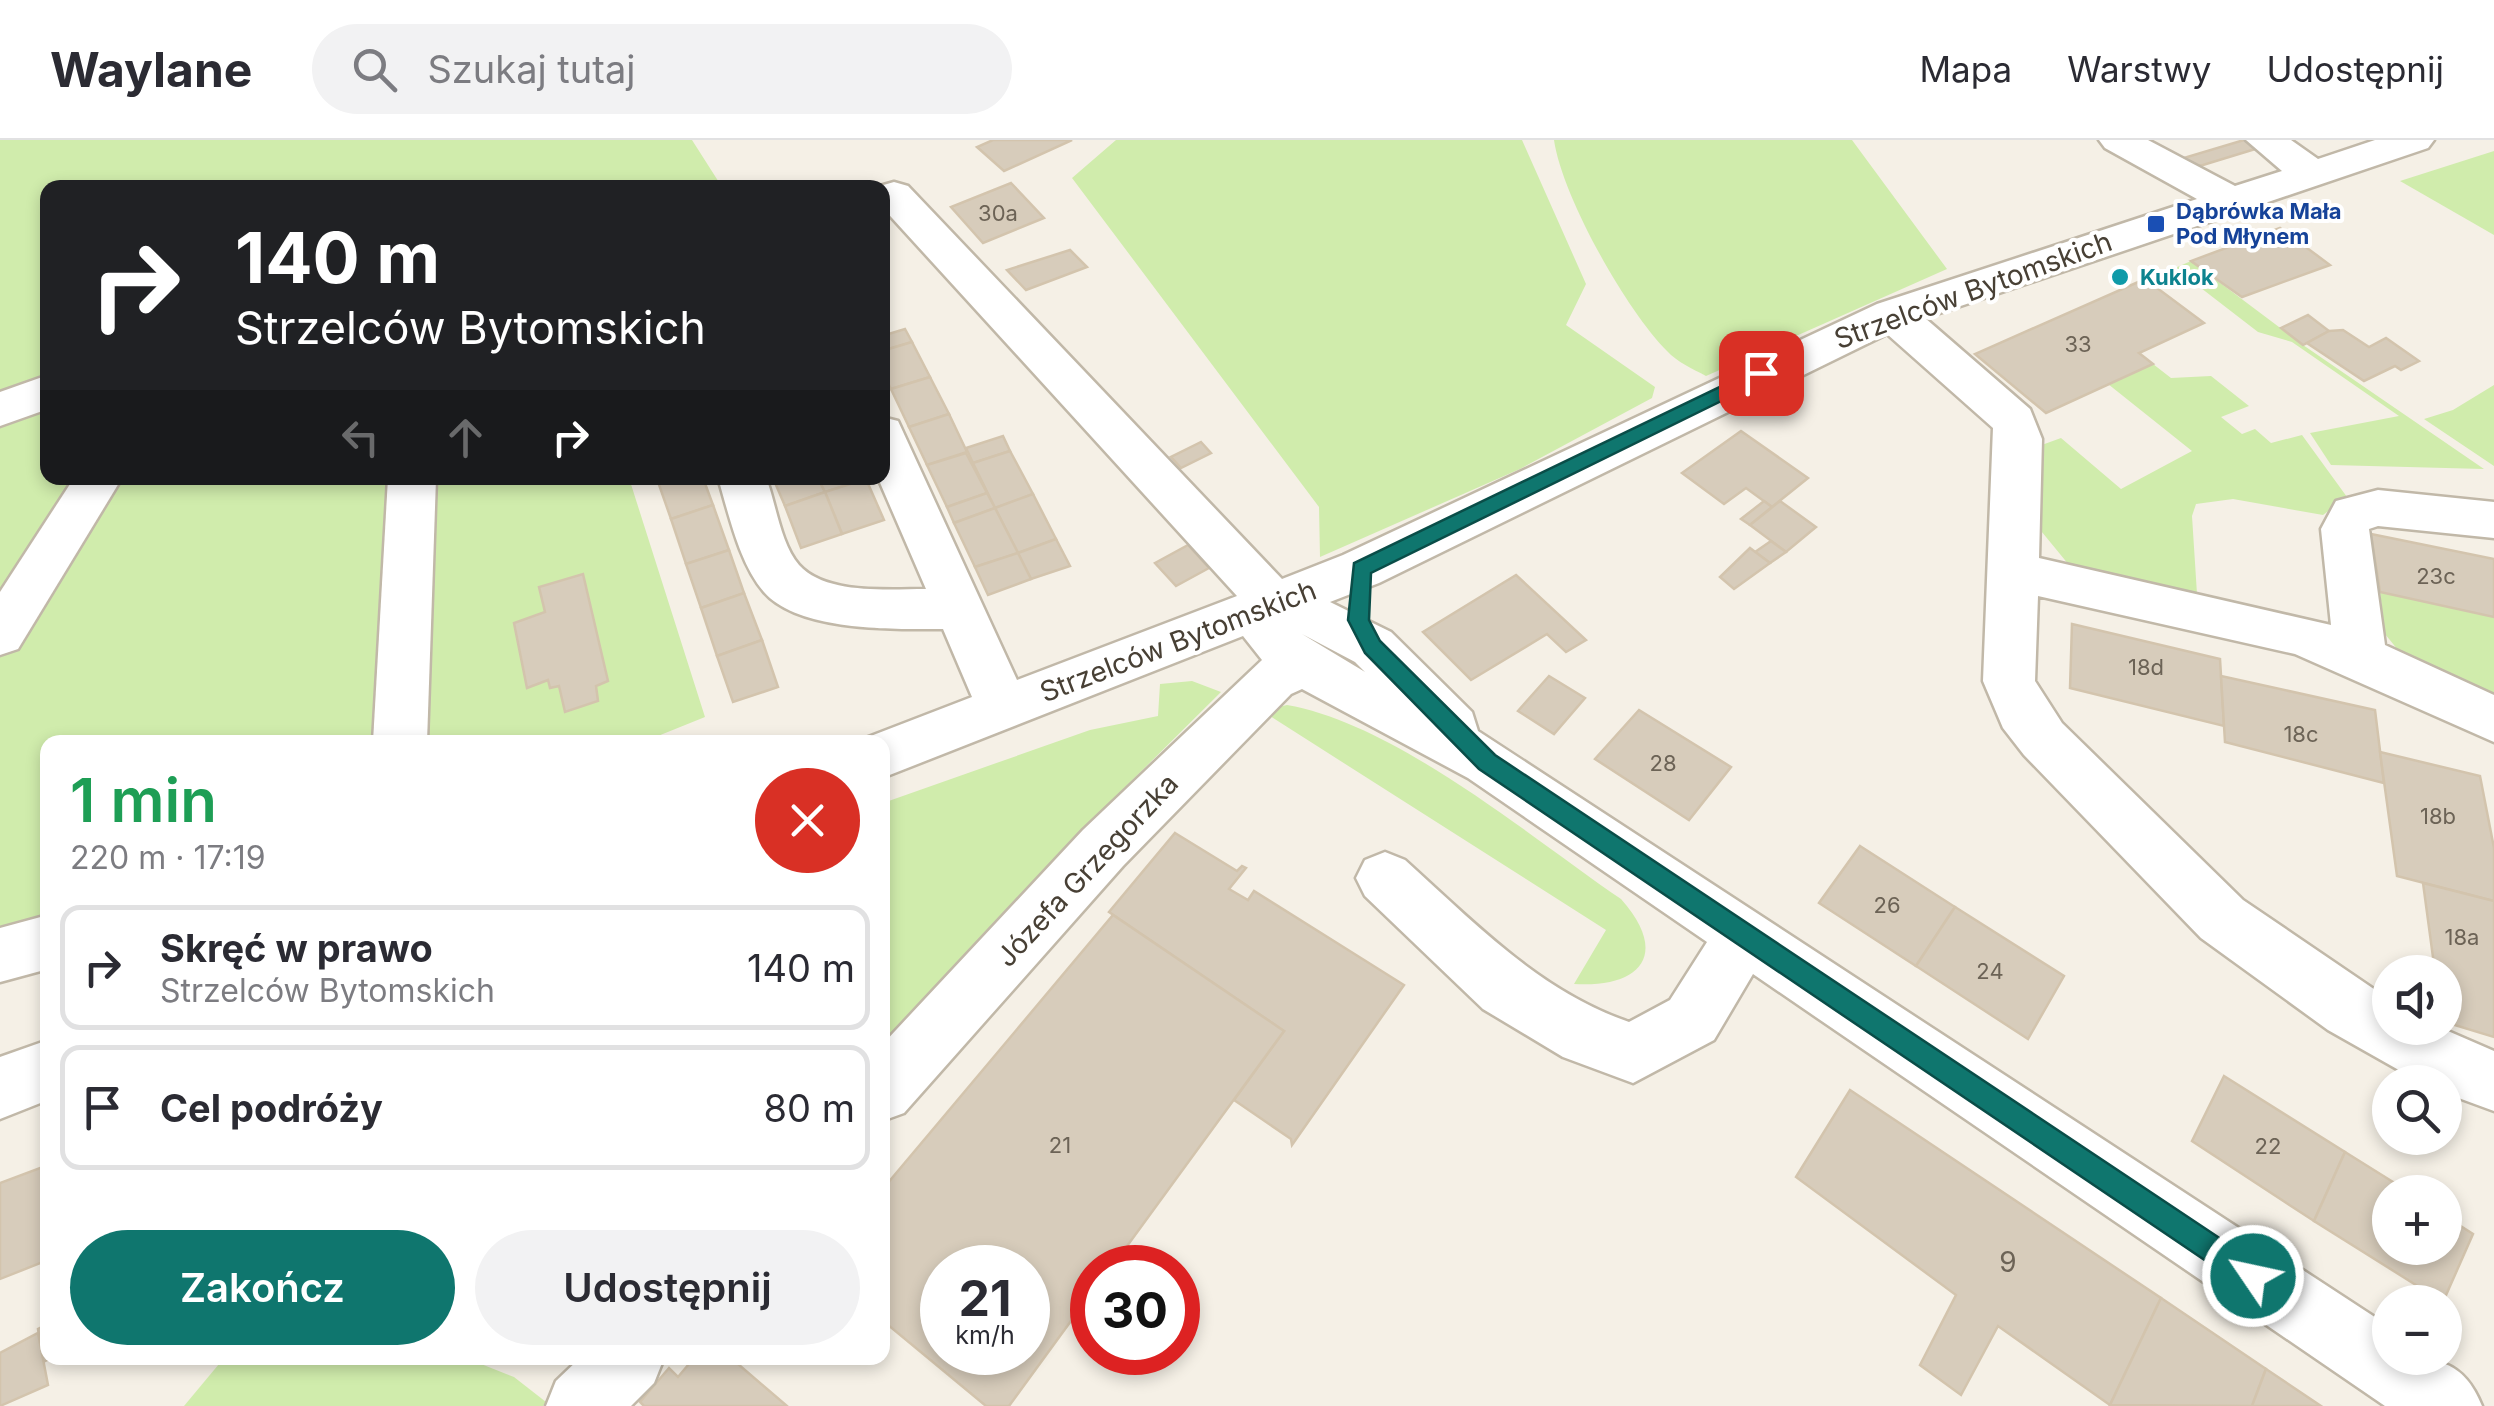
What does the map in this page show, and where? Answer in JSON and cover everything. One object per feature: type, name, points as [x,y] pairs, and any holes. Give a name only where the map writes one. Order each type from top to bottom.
[{"type":"street","points":[[2119,140],[2230,200]]},
{"type":"street","points":[[2266,140],[2311,172]]},
{"type":"street","name":"Strzelców Bytomskich","points":[[890,751],[1272,607],[1361,569],[1892,314],[2414,140]]},
{"type":"street","points":[[894,195],[1272,607],[1373,647]]},
{"type":"street","points":[[1892,314],[2014,421],[2019,439],[2009,682],[2022,712],[2043,739],[2222,919],[2350,1010],[2445,1062],[2494,1081]]},
{"type":"street","points":[[0,410],[40,393]]},
{"type":"street","points":[[890,451],[1004,709]]},
{"type":"street","points":[[0,636],[94,485]]},
{"type":"street","points":[[400,735],[412,485]]},
{"type":"street","points":[[745,485],[782,580],[812,597],[889,609],[960,609]]},
{"type":"street","points":[[2361,657],[2346,529],[2353,514],[2378,508],[2494,520]]},
{"type":"street","points":[[1361,569],[1358,620],[1373,647],[1487,762]]},
{"type":"street","points":[[2012,570],[2299,635],[2361,657],[2494,720]]},
{"type":"street","points":[[1272,607],[1280,646],[1304,666],[1487,762],[2446,1406]]},
{"type":"street","name":"Józefa Grzegorzka","points":[[890,1082],[1103,848],[1272,679],[1304,666]]},
{"type":"street","points":[[1386,878],[1504,990],[1585,1036],[1634,1053],[1692,1020],[1743,937]]},
{"type":"street","points":[[0,955],[40,944]]},
{"type":"street","points":[[0,1088],[40,1073]]},
{"type":"street","points":[[581,1406],[622,1365]]},
{"type":"green space","points":[[0,140],[692,140],[718,180],[40,180],[40,485],[631,485],[705,717],[660,735],[40,735],[40,968],[0,982]]},
{"type":"green space","points":[[1116,140],[1522,140],[1586,284],[1566,325],[1655,387],[1652,398],[1520,469],[1320,557],[1319,507],[1072,178]]},
{"type":"green space","points":[[1554,140],[1852,140],[1947,269],[1706,376],[1667,351],[1633,309],[1582,221]]},
{"type":"green space","points":[[2494,151],[2494,235],[2400,181]]},
{"type":"green space","points":[[2191,261],[2303,345],[2484,469],[2331,465],[2310,433],[2399,416],[2292,342],[2258,332],[2175,268]]},
{"type":"green space","points":[[2153,364],[2171,378],[2211,376],[2249,406],[2221,417],[2242,434],[2255,429],[2271,443],[2302,435],[2347,497],[2323,515],[2233,499],[2196,504],[2192,516],[2197,594],[2069,565],[2037,526],[2039,446],[2061,438],[2121,489],[2192,451],[2108,384]]},
{"type":"green space","points":[[2494,385],[2494,466],[2424,419],[2453,410]]},
{"type":"green space","points":[[2380,592],[2494,617],[2494,705],[2402,655],[2385,634]]},
{"type":"green space","points":[[1192,681],[1221,692],[1074,838],[890,1035],[890,801],[1090,730],[1158,716],[1160,684]]},
{"type":"green space","points":[[1287,705],[1329,716],[1416,758],[1621,899],[1644,936],[1641,964],[1616,980],[1574,984],[1606,930],[1262,711]]},
{"type":"green space","points":[[218,1365],[484,1365],[514,1377],[546,1402],[543,1406],[184,1406]]},
{"type":"building","points":[[993,140],[1072,140],[1004,171],[977,147]]},
{"type":"building","points":[[2256,140],[2265,146],[2203,165],[2185,167],[2177,160]]},
{"type":"building","points":[[1011,183],[1044,218],[983,243],[951,207]]},
{"type":"building","points":[[2280,228],[2330,265],[2242,297],[2191,261]]},
{"type":"building","points":[[1070,250],[1087,267],[1026,290],[1007,270]]},
{"type":"building","points":[[2145,279],[2204,323],[2139,353],[2153,364],[2046,413],[1975,354]]},
{"type":"building","points":[[2308,315],[2329,331],[2303,345],[2281,328]]},
{"type":"building","points":[[905,329],[912,342],[890,349],[890,334]]},
{"type":"building","points":[[2343,330],[2369,347],[2386,338],[2419,361],[2401,370],[2395,366],[2364,381],[2307,343],[2329,331]]},
{"type":"building","points":[[912,342],[930,377],[891,389],[890,349]]},
{"type":"building","points":[[930,377],[949,414],[909,427],[891,389]]},
{"type":"building","points":[[949,414],[967,452],[927,465],[909,427]]},
{"type":"building","points":[[1741,431],[1808,478],[1772,507],[1746,488],[1724,504],[1682,473]]},
{"type":"building","points":[[1003,436],[1010,451],[973,463],[966,448]]},
{"type":"building","points":[[1201,442],[1211,453],[1181,468],[1171,457]]},
{"type":"building","points":[[1010,451],[1033,494],[995,508],[973,463]]},
{"type":"building","points":[[966,453],[987,493],[947,507],[927,465]]},
{"type":"building","points":[[659,485],[706,485],[713,505],[671,519]]},
{"type":"building","points":[[776,485],[822,485],[825,492],[785,506]]},
{"type":"building","points":[[822,485],[847,485],[825,492]]},
{"type":"building","points":[[847,485],[869,485],[884,520],[842,534],[825,492]]},
{"type":"building","points":[[825,492],[842,534],[801,548],[785,506]]},
{"type":"building","points":[[987,493],[995,508],[954,523],[947,507]]},
{"type":"building","points":[[1033,494],[1056,539],[1018,553],[995,508]]},
{"type":"building","points":[[1764,501],[1772,507],[1750,525],[1741,519]]},
{"type":"building","points":[[1780,501],[1816,527],[1786,552],[1750,525]]},
{"type":"building","points":[[713,505],[729,550],[686,564],[671,519]]},
{"type":"building","points":[[995,508],[1018,553],[975,567],[954,523]]},
{"type":"building","points":[[2371,534],[2494,559],[2494,617],[2380,592]]},
{"type":"building","points":[[1056,539],[1070,566],[1031,579],[1018,553]]},
{"type":"building","points":[[1771,541],[1786,552],[1770,563],[1755,552]]},
{"type":"building","points":[[1188,545],[1209,568],[1176,586],[1155,563]]},
{"type":"building","points":[[1750,548],[1770,563],[1734,589],[1720,577]]},
{"type":"building","points":[[729,550],[744,593],[701,608],[686,564]]},
{"type":"building","points":[[1018,553],[1031,579],[988,595],[975,567]]},
{"type":"building","points":[[583,574],[608,681],[596,686],[598,701],[565,712],[559,686],[550,688],[548,680],[527,688],[514,623],[545,612],[539,587]]},
{"type":"building","points":[[1516,575],[1586,640],[1566,652],[1547,634],[1471,680],[1423,632]]},
{"type":"building","points":[[744,593],[762,640],[717,656],[701,608]]},
{"type":"building","points":[[2072,624],[2220,659],[2224,726],[2070,688]]},
{"type":"building","points":[[762,640],[778,687],[733,702],[717,656]]},
{"type":"building","points":[[1549,676],[1585,698],[1554,734],[1518,711]]},
{"type":"building","points":[[2221,676],[2375,710],[2384,783],[2225,742]]},
{"type":"building","points":[[1639,710],[1731,767],[1689,820],[1595,759]]},
{"type":"building","points":[[2380,752],[2480,776],[2494,848],[2494,901],[2397,876]]},
{"type":"building","points":[[1175,833],[1237,871],[1242,866],[1246,868],[1229,889],[1248,900],[1254,891],[1404,985],[1292,1145],[1291,1139],[1234,1100],[1284,1031],[1109,912]]},
{"type":"building","points":[[1860,846],[1955,907],[1916,966],[1819,903]]},
{"type":"building","points":[[2423,883],[2494,901],[2494,1037],[2462,1027],[2462,955],[2433,955]]},
{"type":"building","points":[[1955,907],[2064,976],[2028,1039],[1916,966]]},
{"type":"building","points":[[1113,915],[1284,1031],[1128,1245],[1070,1245],[1070,1322],[1050,1350],[1050,1245],[920,1245],[920,1351],[890,1327],[890,1180]]},
{"type":"building","points":[[2224,1076],[2345,1152],[2314,1221],[2192,1141]]},
{"type":"building","points":[[1850,1090],[2161,1298],[2110,1405],[1998,1326],[1961,1395],[1920,1365],[1956,1295],[1796,1177]]},
{"type":"building","points":[[2345,1152],[2382,1175],[2372,1175],[2372,1257],[2314,1221]]},
{"type":"building","points":[[40,1168],[40,1263],[0,1279],[0,1183]]},
{"type":"building","points":[[2462,1227],[2473,1234],[2462,1259]]},
{"type":"building","points":[[2384,1265],[2459,1265],[2450,1285],[2416,1285]]},
{"type":"building","points":[[2161,1298],[2266,1369],[2252,1406],[2110,1405]]},
{"type":"building","points":[[38,1333],[40,1365],[44,1365],[48,1385],[0,1406],[0,1353]]},
{"type":"building","points":[[688,1365],[739,1365],[787,1406],[644,1406],[640,1402],[669,1368],[678,1377]]},
{"type":"building","points":[[2266,1369],[2321,1406],[2252,1406]]},
{"type":"building","points":[[949,1375],[1032,1375],[1009,1406],[986,1406]]},
{"type":"place","name":"Dąbrówka Mała Pod Młynem","points":[[2156,224]]},
{"type":"place","name":"Kuklok","points":[[2120,277]]},
{"type":"route","points":[[1761,373],[1361,569],[1358,620],[1373,647],[1487,762],[1654,878],[2253,1276]]}]
